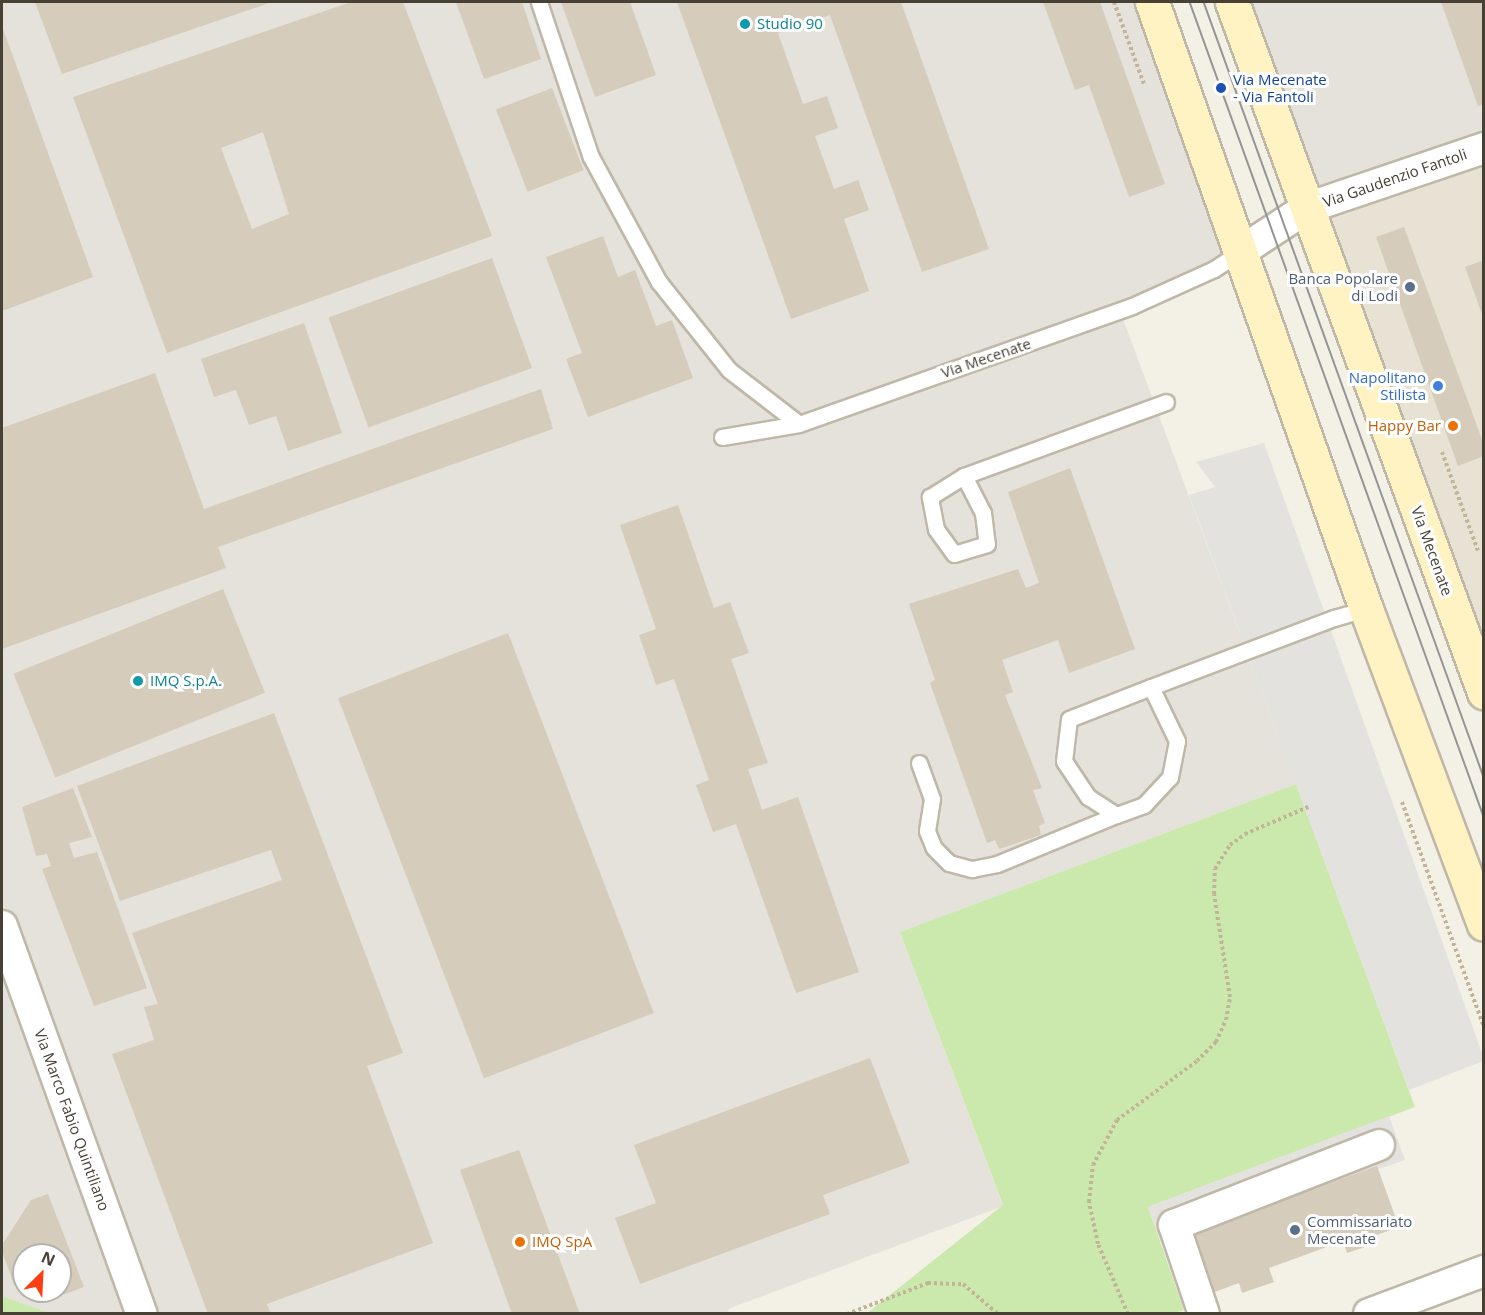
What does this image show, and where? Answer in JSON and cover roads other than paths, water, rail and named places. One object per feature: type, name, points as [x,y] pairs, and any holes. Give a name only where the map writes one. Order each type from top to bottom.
[{"type":"main road","points":[[1152,2],[1366,609],[1484,924]]},
{"type":"main road","name":"Via Mecenate","points":[[1232,2],[1484,692]]},
{"type":"street","name":"Via Gaudenzio Fantoli","points":[[1307,208],[1484,148]]},
{"type":"street","name":"Via Mecenate","points":[[1240,252],[1307,208]]},
{"type":"street","name":"Via Marco Fabio Quintiliano","points":[[2,926],[142,1314]]},
{"type":"street","points":[[1204,1314],[1174,1225],[1379,1145]]},
{"type":"street","points":[[1369,1314],[1484,1271]]},
{"type":"lane","points":[[539,2],[591,157],[659,282],[729,370],[799,424]]},
{"type":"lane","name":"Via Mecenate","points":[[722,437],[799,424],[1132,306],[1214,269],[1240,252]]},
{"type":"lane","points":[[964,476],[983,513],[987,544],[954,554],[936,530],[930,497],[964,476],[1166,402]]},
{"type":"lane","points":[[1116,815],[1088,797],[1064,761],[1069,719],[1366,609]]},
{"type":"lane","points":[[919,763],[932,799],[927,831],[934,848],[949,863],[972,869],[997,864],[1144,805],[1170,777],[1177,741],[1151,687]]},
{"type":"tram line","points":[[1190,2],[1484,817]]},
{"type":"tram line","points":[[1204,2],[1484,777]]},
{"type":"place","name":"Studio 90","points":[[745,24]]},
{"type":"place","name":"Via Mecenate - Via Fantoli","points":[[1221,88]]},
{"type":"place","name":"Banca Popolare di Lodi","points":[[1410,287]]},
{"type":"place","name":"Napolitano Stilista","points":[[1438,386]]},
{"type":"place","name":"Happy Bar","points":[[1453,426]]},
{"type":"place","name":"IMQ S.p.A.","points":[[138,681]]},
{"type":"place","name":"Commissariato Mecenate","points":[[1295,1230]]},
{"type":"place","name":"IMQ SpA","points":[[520,1242]]}]
